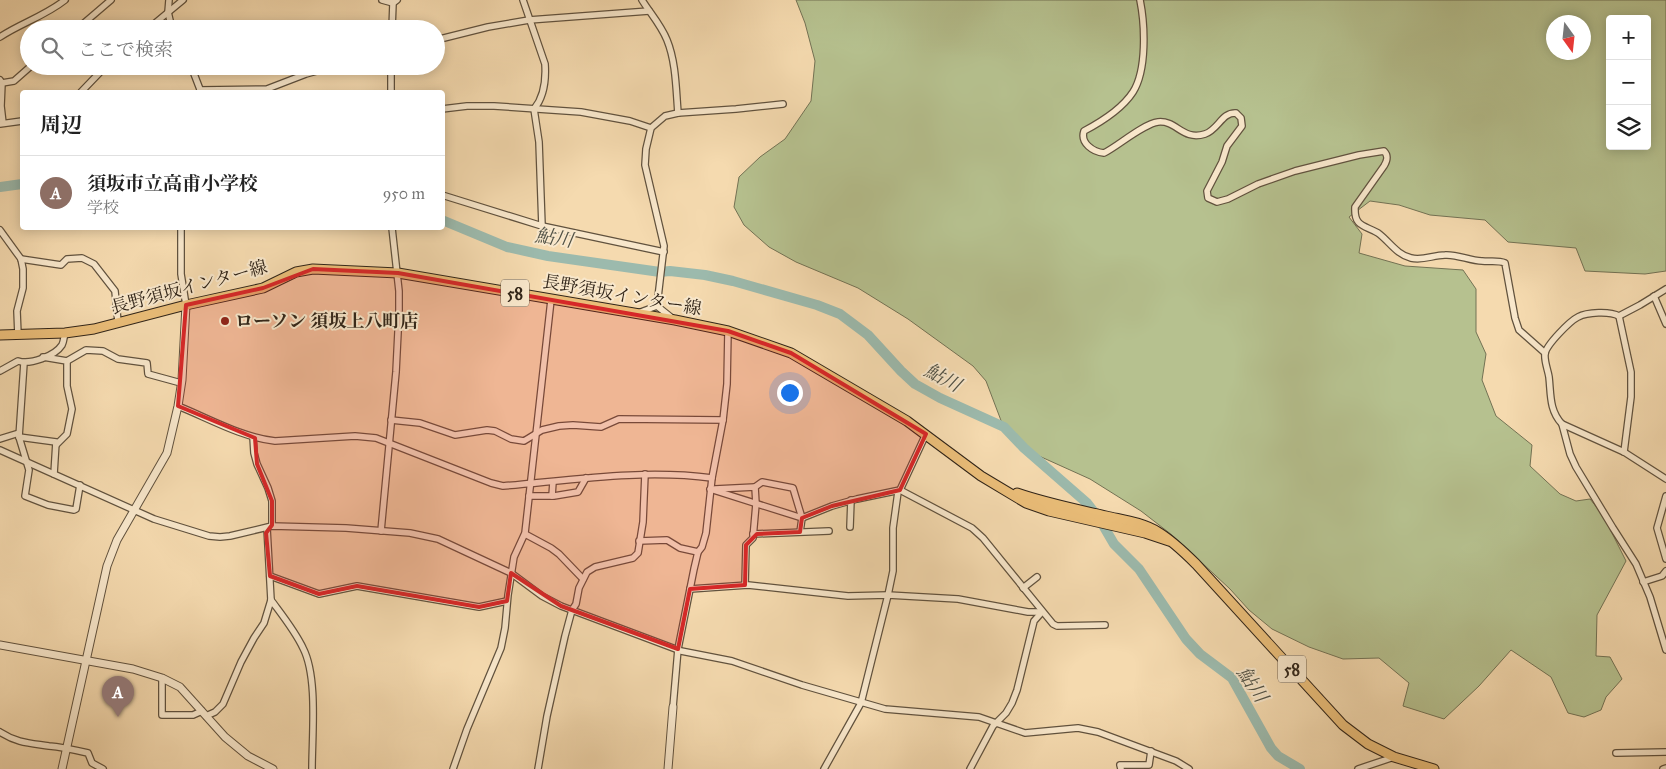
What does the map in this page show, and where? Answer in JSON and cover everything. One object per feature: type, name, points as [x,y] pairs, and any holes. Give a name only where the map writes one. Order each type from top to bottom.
[{"type":"main road","name":"長野須坂インター線","points":[[0,335],[65,333],[94,329],[186,305],[263,288],[296,272],[313,269],[398,273],[674,320],[728,331],[791,353],[906,421],[995,486],[1026,503],[1050,511],[1145,533],[1169,541]]},
{"type":"main road","name":"長野須坂インター線","points":[[995,486],[1041,501],[1146,526],[1158,532],[1196,564],[1343,725],[1368,744],[1419,767],[1434,769]]},
{"type":"street","points":[[31,20],[65,0]]},
{"type":"street","points":[[88,20],[111,0]]},
{"type":"street","points":[[169,0],[168,12],[170,20]]},
{"type":"street","points":[[159,20],[183,0]]},
{"type":"street","points":[[382,0],[395,2],[393,20]]},
{"type":"street","points":[[523,0],[545,64],[546,75],[534,109],[539,152],[542,226]]},
{"type":"street","points":[[642,0],[667,40],[675,77],[678,113]]},
{"type":"street","points":[[1140,0],[1144,38],[1137,84],[1132,93],[1117,110],[1084,131],[1082,136],[1092,150],[1104,153],[1138,131],[1158,122],[1170,124],[1191,136],[1203,134],[1213,130],[1231,113],[1236,113],[1241,118],[1242,126],[1228,146],[1207,191],[1208,198],[1217,202],[1228,199],[1258,184],[1296,171],[1359,155],[1384,151],[1387,159],[1384,166],[1355,207],[1358,221],[1362,226],[1377,233],[1409,258],[1423,259],[1450,255],[1481,261],[1502,261],[1505,263],[1519,330],[1545,353]]},
{"type":"street","points":[[445,38],[488,27],[529,20],[649,12]]},
{"type":"street","points":[[0,37],[20,25]]},
{"type":"street","points":[[20,75],[14,80],[1,82],[0,106],[2,124],[20,121]]},
{"type":"street","points":[[83,90],[97,75]]},
{"type":"street","points":[[194,75],[200,90]]},
{"type":"street","points":[[269,90],[304,75]]},
{"type":"street","points":[[391,75],[392,90]]},
{"type":"street","points":[[657,305],[664,252],[662,232],[646,165],[646,149],[651,128],[665,116],[678,113],[736,110],[783,104]]},
{"type":"street","points":[[445,109],[467,106],[600,114],[651,128]]},
{"type":"street","points":[[445,196],[542,226],[664,252]]},
{"type":"street","points":[[0,230],[21,259],[23,269],[23,288],[17,311],[18,335]]},
{"type":"street","points":[[62,769],[107,566],[117,540],[167,452],[178,406],[186,305],[181,274],[181,230]]},
{"type":"street","points":[[381,531],[399,312],[398,273],[392,230]]},
{"type":"street","points":[[21,259],[60,265],[66,259],[82,258],[94,264],[115,291],[118,322]]},
{"type":"street","points":[[1666,288],[1640,306],[1619,316],[1607,313],[1579,316],[1554,339],[1545,353],[1552,407],[1562,424],[1570,454],[1612,528],[1636,564],[1666,650]]},
{"type":"street","points":[[1654,296],[1666,324]]},
{"type":"street","points":[[453,769],[467,729],[501,648],[514,557],[525,534],[551,300]]},
{"type":"street","points":[[636,314],[657,305]]},
{"type":"street","points":[[657,305],[674,320]]},
{"type":"street","points":[[1619,316],[1631,372],[1631,396],[1624,452]]},
{"type":"street","points":[[668,769],[678,650],[698,552],[702,547],[706,533],[710,489],[723,420],[727,384],[728,331]]},
{"type":"street","points":[[0,371],[18,361],[24,363],[56,352],[62,344],[65,333]]},
{"type":"street","points":[[43,357],[68,361],[86,350],[103,350],[118,359],[147,363],[148,374],[181,383]]},
{"type":"street","points":[[54,474],[56,445],[67,434],[72,410],[67,386],[68,361]]},
{"type":"street","points":[[24,363],[19,435],[29,470],[25,496],[48,505],[74,510],[80,485]]},
{"type":"street","points":[[178,406],[254,438],[275,441],[355,436],[376,438],[503,486],[646,474],[684,474],[712,478]]},
{"type":"street","points":[[391,420],[426,424],[455,435],[487,430],[495,431],[511,439],[524,441],[542,430],[573,424],[601,427],[619,419],[723,420]]},
{"type":"street","points":[[1562,424],[1624,452],[1666,479]]},
{"type":"street","points":[[824,769],[861,703],[893,570],[893,528],[899,491],[926,434]]},
{"type":"street","points":[[0,439],[19,435],[56,442],[56,445]]},
{"type":"street","points":[[162,678],[162,715],[193,716],[215,712],[223,704],[241,662],[264,623],[271,600],[269,527],[272,501],[257,464],[254,453],[254,438]]},
{"type":"street","points":[[0,450],[154,519],[209,536],[230,536],[269,527],[346,528],[410,534],[438,539],[511,573],[542,596],[572,610],[678,650],[732,661],[802,685],[885,709],[979,717],[1025,733],[1078,728],[1098,732],[1176,761],[1189,769]]},
{"type":"street","points":[[538,769],[547,716],[572,610],[576,604],[578,588],[587,572],[595,567],[633,558],[638,553],[643,522],[646,474]]},
{"type":"street","points":[[528,496],[552,496],[578,492],[586,478]]},
{"type":"street","points":[[552,496],[553,482]]},
{"type":"street","points":[[710,489],[755,487],[762,482],[793,488],[802,518],[800,532]]},
{"type":"street","points":[[745,585],[746,545],[753,538],[756,504],[755,487]]},
{"type":"street","points":[[710,489],[802,518],[851,500],[899,491],[972,528],[983,538],[1042,612],[1057,626],[1105,625]]},
{"type":"street","points":[[1666,496],[1657,528],[1666,559]]},
{"type":"street","points":[[850,527],[851,500]]},
{"type":"street","points":[[753,534],[829,531]]},
{"type":"street","points":[[525,534],[559,554],[583,579]]},
{"type":"street","points":[[639,541],[667,540],[680,548],[698,552]]},
{"type":"street","points":[[1643,582],[1662,576],[1666,571]]},
{"type":"street","points":[[270,576],[319,594],[357,586],[479,607],[507,601]]},
{"type":"street","points":[[1023,588],[1037,577]]},
{"type":"street","points":[[690,589],[745,585],[848,596],[888,595],[958,600],[1028,612],[1042,612]]},
{"type":"street","points":[[271,600],[304,649],[310,671],[312,769]]},
{"type":"street","points":[[970,769],[996,723],[1006,713],[1012,703],[1034,621],[1042,612]]},
{"type":"street","points":[[0,645],[133,669],[162,678],[180,687],[225,737],[248,756],[273,769]]},
{"type":"street","points":[[0,732],[12,740],[88,753],[92,763],[103,769]]},
{"type":"street","points":[[1121,769],[1120,765],[1149,765],[1150,751]]},
{"type":"street","points":[[1616,753],[1666,752]]},
{"type":"street","points":[[1358,769],[1394,756]]},
{"type":"highlighted area","points":[[313,269],[398,273],[728,331],[791,353],[926,434],[900,490],[832,506],[802,518],[800,532],[757,534],[746,545],[745,585],[690,589],[678,649],[561,606],[511,573],[507,601],[479,607],[357,586],[319,594],[270,576],[266,533],[272,525],[272,501],[257,464],[255,438],[178,406],[186,305],[263,288]]},
{"type":"green space","points":[[796,0],[1666,0],[1666,271],[1645,274],[1585,271],[1576,248],[1508,242],[1485,220],[1430,215],[1399,205],[1370,201],[1349,217],[1362,234],[1359,253],[1405,266],[1463,270],[1476,289],[1476,332],[1486,354],[1482,380],[1496,416],[1532,445],[1530,466],[1560,494],[1576,501],[1590,499],[1603,515],[1626,561],[1597,615],[1596,656],[1610,657],[1622,679],[1606,697],[1601,710],[1584,717],[1568,713],[1551,677],[1511,650],[1479,686],[1444,719],[1403,706],[1409,683],[1379,658],[1343,659],[1309,647],[1272,629],[1249,610],[1230,589],[1172,535],[1141,511],[1090,479],[1028,451],[1005,431],[986,381],[973,366],[908,319],[858,288],[796,262],[769,247],[744,225],[734,207],[739,177],[760,157],[785,139],[811,101],[815,61],[805,23]]},
{"type":"waterway","name":"鮎川","points":[[0,187],[20,184]]},
{"type":"waterway","name":"鮎川","points":[[445,221],[507,247],[548,256],[660,272],[670,271],[705,275],[817,305],[840,314],[868,335],[915,384],[940,398],[1004,427],[1024,448],[1087,503],[1100,520],[1114,544],[1139,569],[1186,639],[1200,654],[1232,678],[1271,748],[1278,756],[1300,769]]},
{"type":"place","name":"ローソン 須坂上八町店","points":[[225,321]]},
{"type":"place","name":"須坂市立高甫小学校","points":[[118,717]]}]
